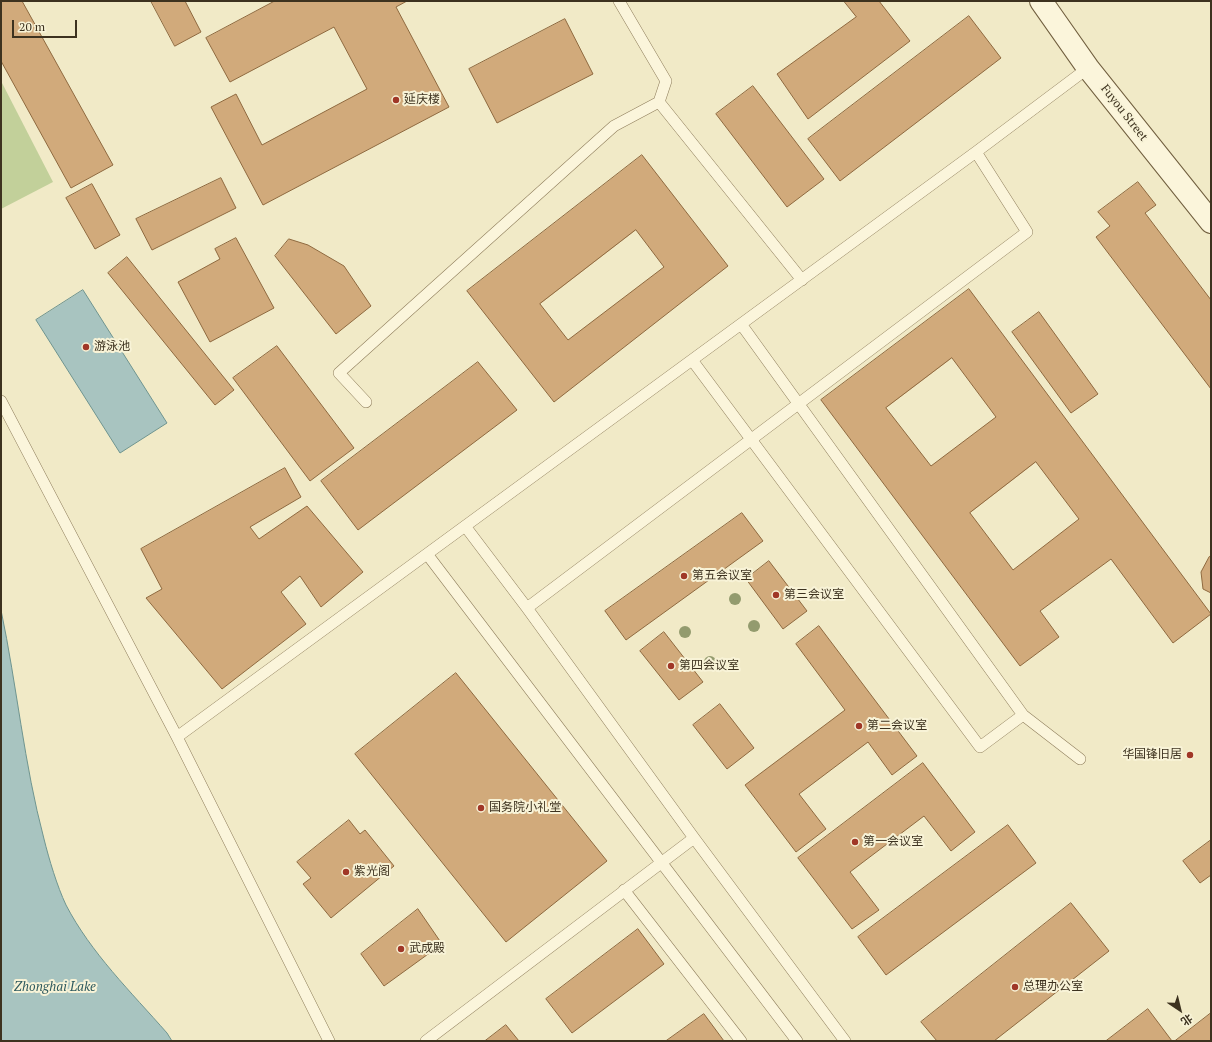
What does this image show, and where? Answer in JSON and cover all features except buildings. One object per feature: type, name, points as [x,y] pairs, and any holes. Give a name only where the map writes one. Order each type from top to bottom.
[{"type":"main road","name":"Fuyou Street","points":[[1041,1],[1088,68],[1211,222]]},
{"type":"lane","points":[[366,402],[339,373],[614,126],[659,102],[666,81],[619,1]]},
{"type":"lane","points":[[178,737],[802,280],[1088,68]]},
{"type":"lane","points":[[659,102],[802,280]]},
{"type":"lane","points":[[528,608],[1027,232],[976,152]]},
{"type":"lane","points":[[741,324],[1023,715],[1080,759]]},
{"type":"lane","points":[[692,360],[980,747],[1023,715]]},
{"type":"lane","points":[[1,401],[178,737],[329,1041]]},
{"type":"lane","points":[[465,526],[528,608],[694,838],[845,1041]]},
{"type":"lane","points":[[427,554],[797,1041]]},
{"type":"lane","points":[[426,1041],[694,838]]},
{"type":"lane","points":[[624,890],[741,1041]]},
{"type":"green space","points":[[1,81],[53,182],[1,209]]},
{"type":"water","name":"游泳池","points":[[83,290],[167,423],[120,453],[36,320]]},
{"type":"water","name":"Zhonghai Lake","points":[[1,610],[37,811],[59,889],[76,923],[99,956],[167,1033],[172,1041],[1,1041]]},
{"type":"place","name":"延庆楼","points":[[396,100]]},
{"type":"place","name":"游泳池","points":[[86,347]]},
{"type":"place","name":"第五会议室","points":[[684,576]]},
{"type":"place","name":"第三会议室","points":[[776,595]]},
{"type":"place","name":"第四会议室","points":[[671,666]]},
{"type":"place","name":"第二会议室","points":[[859,726]]},
{"type":"place","name":"华国锋旧居","points":[[1190,755]]},
{"type":"place","name":"国务院小礼堂","points":[[481,808]]},
{"type":"place","name":"第一会议室","points":[[855,842]]},
{"type":"place","name":"紫光阁","points":[[346,872]]},
{"type":"place","name":"武成殿","points":[[401,949]]},
{"type":"place","name":"总理办公室","points":[[1015,987]]}]
